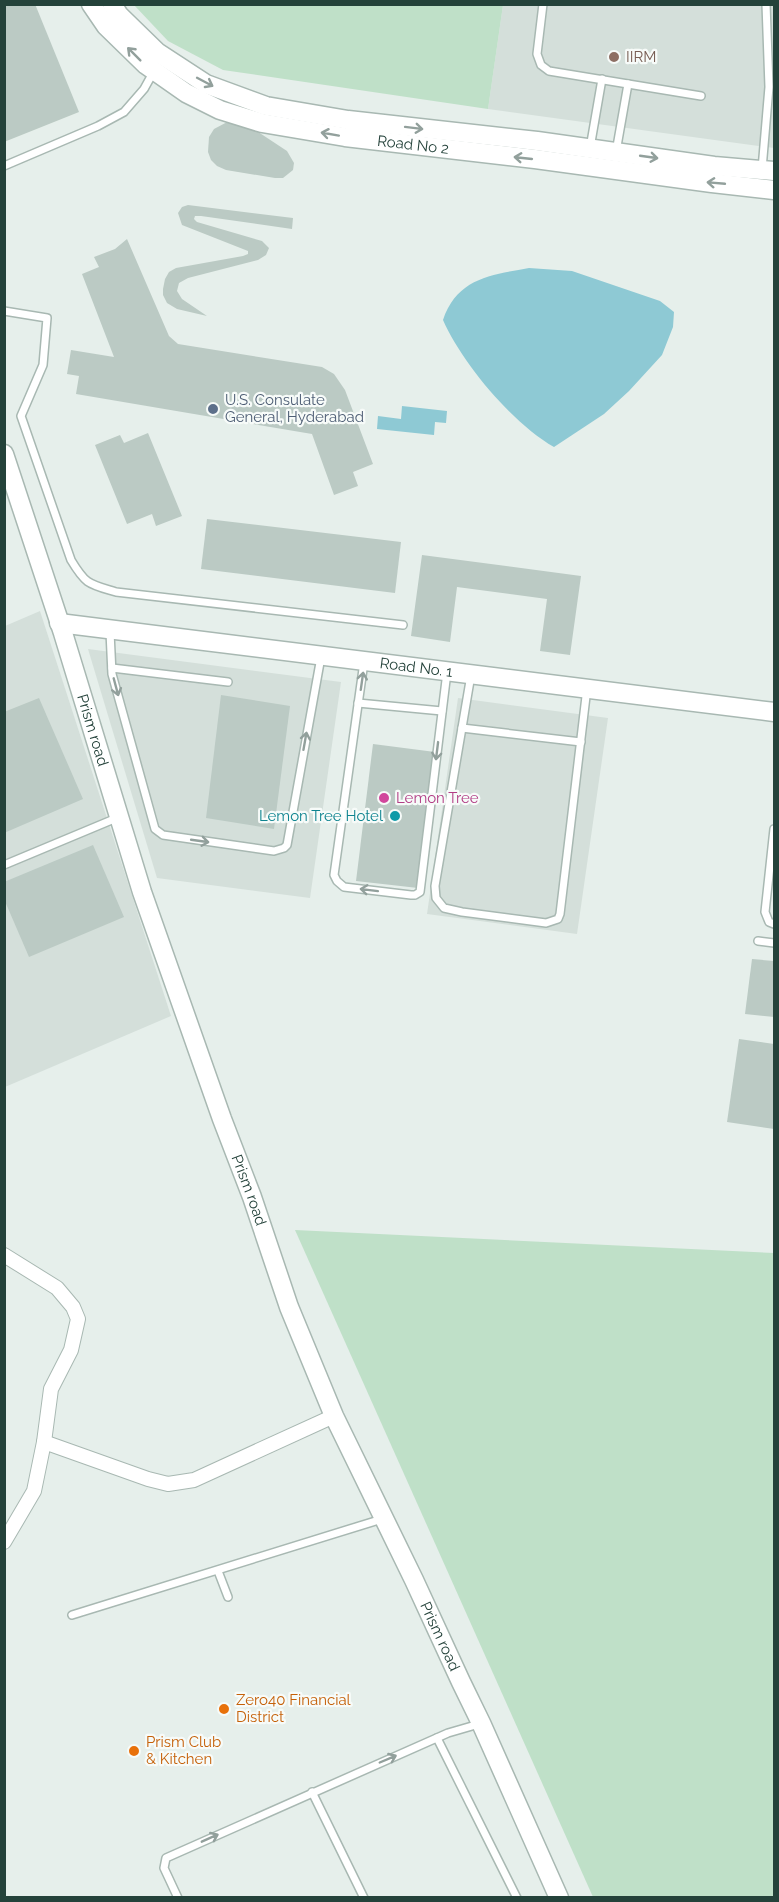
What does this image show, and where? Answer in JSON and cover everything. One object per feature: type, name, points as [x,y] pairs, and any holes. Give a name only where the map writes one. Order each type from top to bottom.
[{"type":"street","name":"Road No 2","points":[[91,4],[106,26],[154,71],[186,93],[220,110],[262,123],[345,137],[535,159],[768,179]]},
{"type":"street","name":"Road No 2","points":[[112,4],[119,15],[157,52],[206,84],[266,106],[348,120],[714,166],[768,179]]},
{"type":"street","points":[[220,110],[227,91]]},
{"type":"street","name":"Prism road","points":[[4,454],[60,623],[150,914],[289,1307],[334,1416],[482,1723],[559,1898]]},
{"type":"street","name":"Road No. 1","points":[[60,623],[774,712]]},
{"type":"street","points":[[4,1255],[57,1288],[73,1307],[78,1318],[71,1350],[51,1389],[44,1442],[33,1491],[4,1542]]},
{"type":"street","points":[[44,1442],[168,1484],[194,1480],[334,1416]]},
{"type":"lane","points":[[543,4],[537,54],[542,65],[549,71],[701,96]]},
{"type":"lane","points":[[765,4],[770,87],[768,179]]},
{"type":"lane","points":[[767,50],[774,65]]},
{"type":"lane","points":[[4,166],[98,126],[124,112],[144,89],[154,71]]},
{"type":"lane","points":[[590,149],[602,79]]},
{"type":"lane","points":[[616,153],[628,84]]},
{"type":"lane","points":[[4,311],[46,318],[43,365],[21,416],[70,560],[89,584],[116,592],[403,625]]},
{"type":"lane","points":[[110,629],[112,668],[155,829],[163,835],[277,851],[287,845],[321,656]]},
{"type":"lane","points":[[364,662],[334,875],[344,887],[411,895],[420,892],[447,672]]},
{"type":"lane","points":[[112,668],[228,682]]},
{"type":"lane","points":[[471,675],[435,886],[436,898],[444,908],[546,923],[558,920],[560,914],[587,688]]},
{"type":"lane","points":[[358,703],[442,711]]},
{"type":"lane","points":[[462,728],[581,742]]},
{"type":"lane","points":[[4,865],[119,817]]},
{"type":"lane","points":[[774,829],[765,912],[769,922],[774,924]]},
{"type":"lane","points":[[758,941],[774,944]]},
{"type":"lane","points":[[72,1615],[385,1518]]},
{"type":"lane","points":[[218,1571],[228,1597]]},
{"type":"lane","points":[[178,1898],[164,1868],[166,1858],[437,1738],[482,1723]]},
{"type":"lane","points":[[437,1738],[517,1898]]},
{"type":"lane","points":[[312,1792],[364,1898]]},
{"type":"shaded area","name":"IIRM","points":[[503,5],[774,5],[774,148],[488,109]]},
{"type":"shaded area","points":[[40,611],[171,1016],[5,1087],[5,626]]},
{"type":"shaded area","points":[[88,649],[341,682],[310,898],[157,878]]},
{"type":"shaded area","points":[[458,698],[608,718],[577,934],[427,914]]},
{"type":"green space","points":[[134,5],[503,5],[488,109],[223,70],[168,41]]},
{"type":"green space","points":[[295,1230],[774,1253],[774,1897],[593,1897]]},
{"type":"water","points":[[529,268],[572,271],[660,301],[674,312],[673,327],[662,355],[604,414],[554,447],[522,423],[490,391],[462,355],[443,320],[449,306],[466,287],[489,276]]},
{"type":"water","points":[[402,406],[447,411],[446,423],[435,422],[434,435],[377,429],[378,416],[401,419]]},
{"type":"building","points":[[4,4],[35,4],[79,112],[4,142]]},
{"type":"building","points":[[231,120],[246,124],[287,151],[294,163],[293,170],[283,178],[275,178],[226,170],[217,166],[211,160],[208,152],[209,137],[214,129]]},
{"type":"building","points":[[188,205],[293,218],[292,229],[195,216],[194,219],[197,222],[262,241],[269,248],[266,255],[258,260],[188,278],[179,283],[177,291],[182,299],[207,316],[177,309],[167,303],[163,289],[169,272],[176,268],[243,256],[248,254],[248,251],[182,225],[178,213],[182,207]]},
{"type":"building","points":[[127,239],[169,336],[178,344],[322,367],[334,374],[345,390],[373,464],[353,472],[358,486],[334,495],[312,434],[76,394],[79,376],[67,374],[71,350],[114,357],[82,274],[99,267],[94,257],[115,249]]},
{"type":"building","points":[[148,433],[182,516],[156,526],[152,514],[127,524],[95,445],[120,435],[124,443]]},
{"type":"building","points":[[207,519],[401,542],[395,593],[201,569]]},
{"type":"building","points":[[422,555],[581,576],[570,655],[540,651],[547,599],[457,587],[450,642],[411,636]]},
{"type":"building","points":[[221,695],[290,706],[274,829],[206,818]]},
{"type":"building","points":[[39,698],[83,799],[4,833],[4,712]]},
{"type":"building","name":"Lemon Tree Hotel","points":[[373,744],[435,752],[418,888],[356,881]]},
{"type":"building","points":[[93,845],[124,917],[29,957],[4,899],[4,882]]},
{"type":"building","points":[[752,959],[774,961],[774,1017],[745,1014]]},
{"type":"building","points":[[739,1039],[774,1044],[774,1129],[727,1122]]},
{"type":"place","name":"IIRM","points":[[614,57]]},
{"type":"place","name":"U.S. Consulate General, Hyderabad","points":[[213,409]]},
{"type":"place","name":"Lemon Tree","points":[[384,798]]},
{"type":"place","name":"Lemon Tree Hotel","points":[[395,816]]},
{"type":"place","name":"Zero40 Financial District","points":[[224,1709]]},
{"type":"place","name":"Prism Club & Kitchen","points":[[134,1751]]}]
